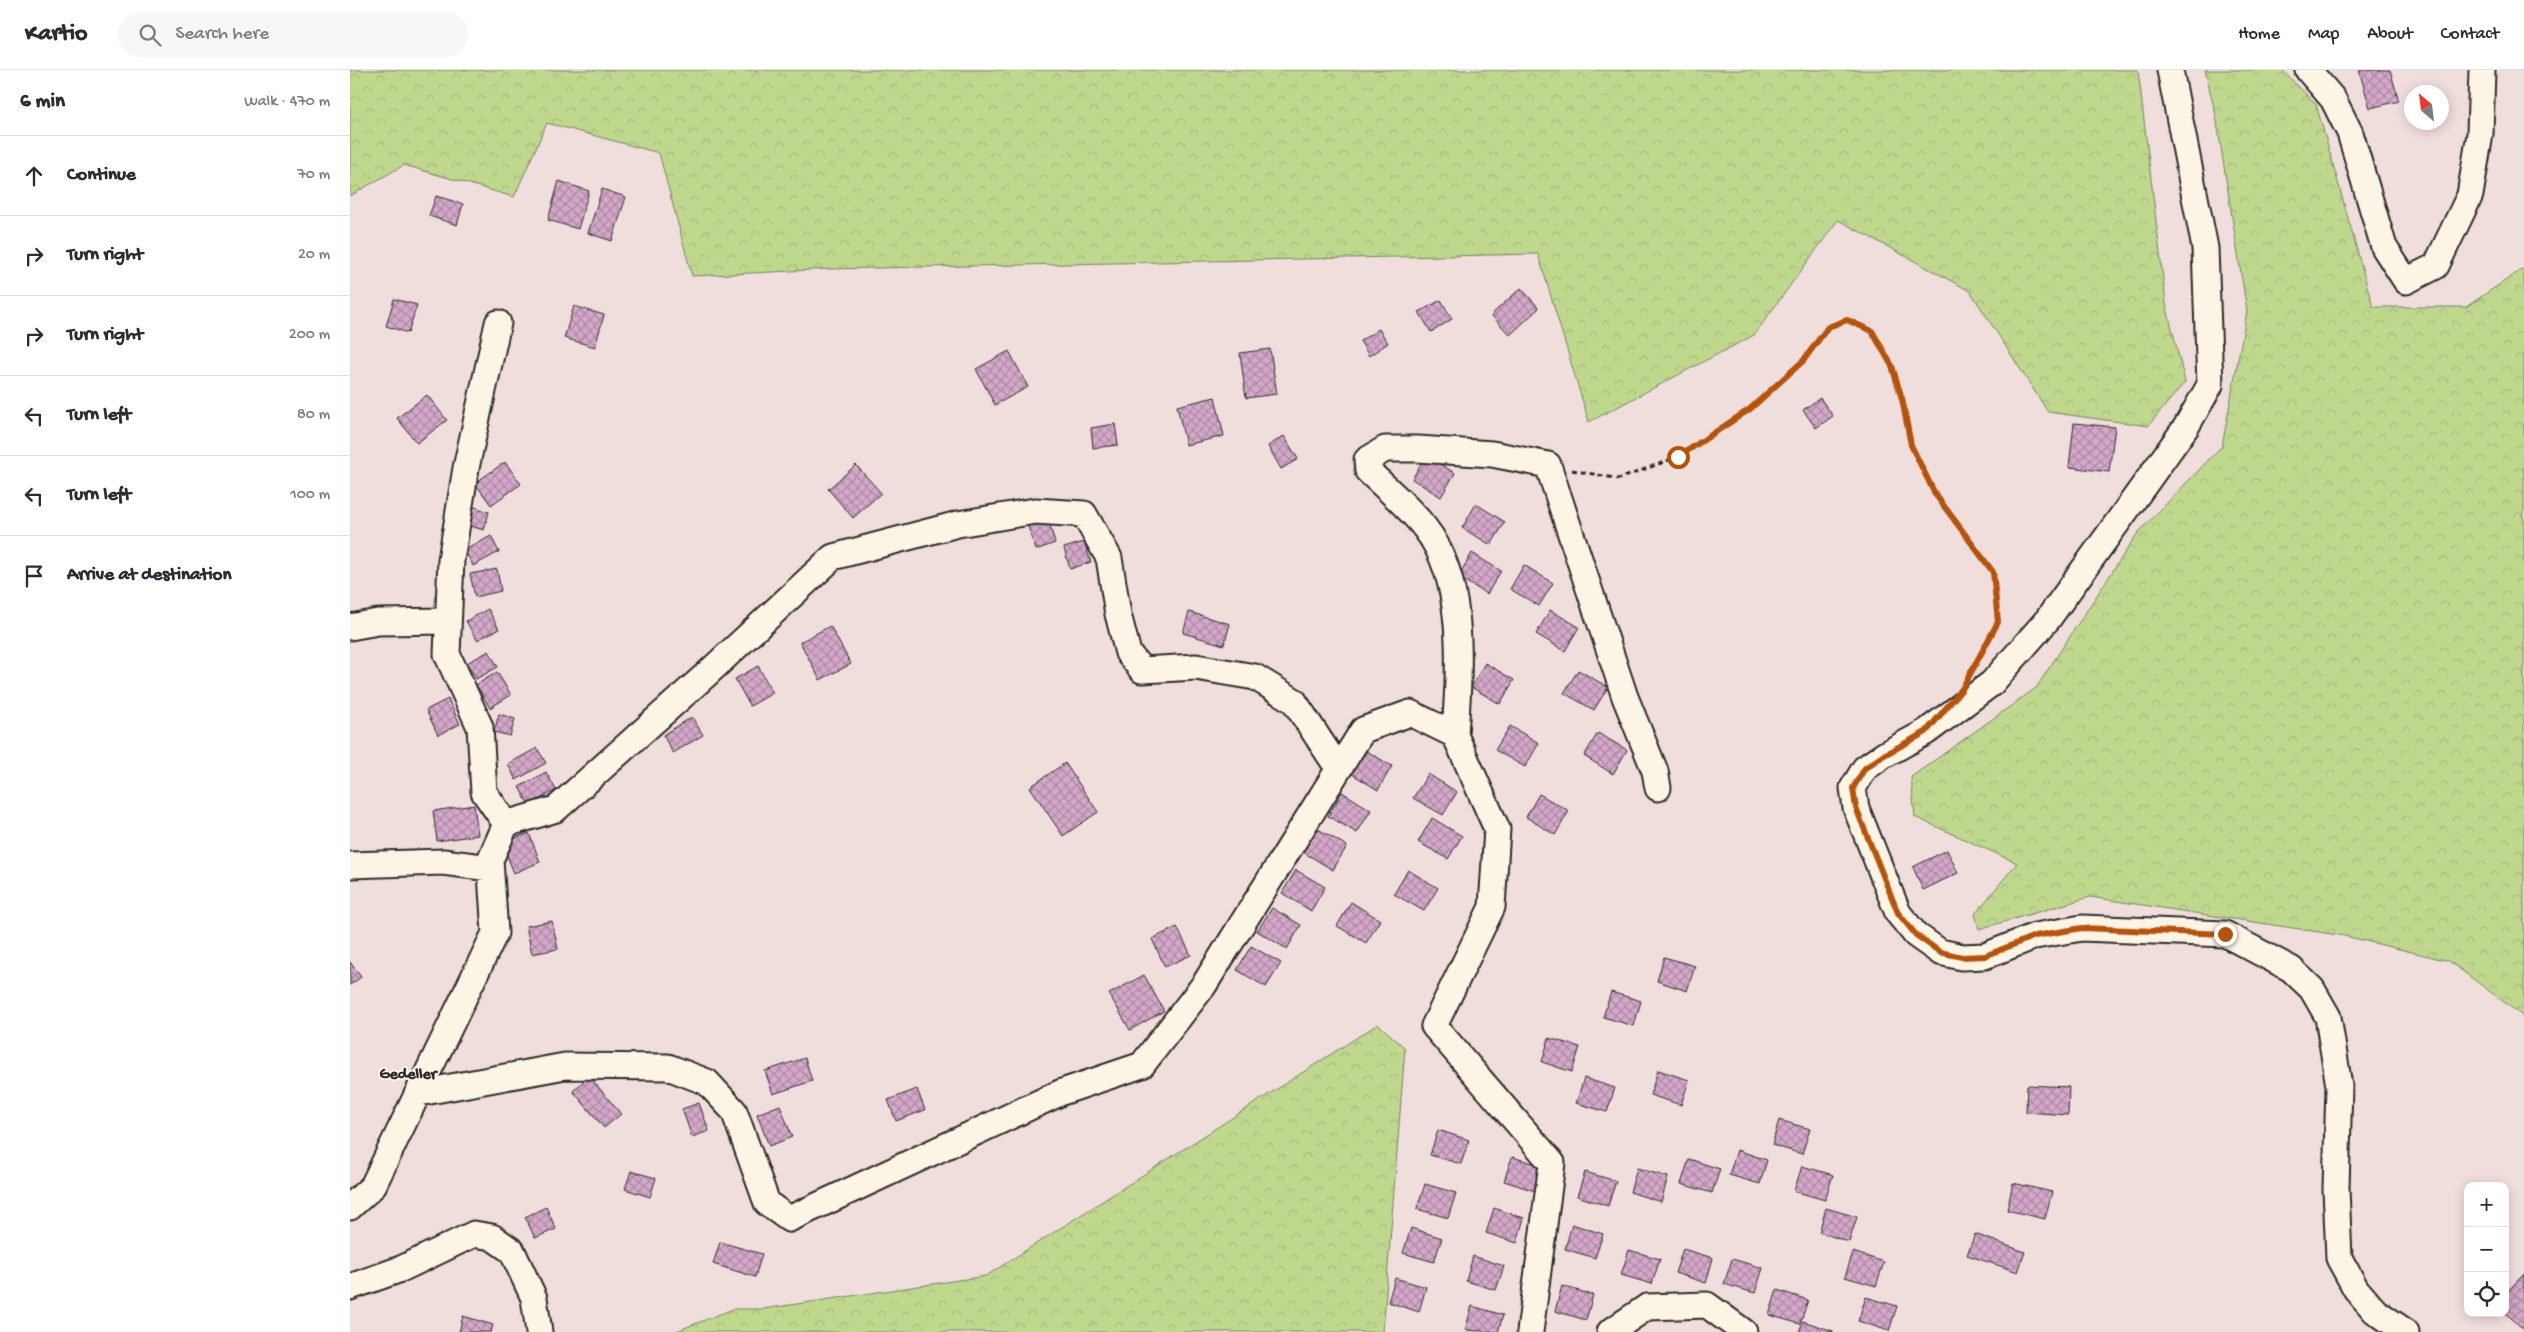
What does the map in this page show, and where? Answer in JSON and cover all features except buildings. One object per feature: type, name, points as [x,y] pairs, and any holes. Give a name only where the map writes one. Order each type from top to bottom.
[{"type":"street","points":[[2170,70],[2205,248],[2210,385],[2186,427],[2048,618],[1992,683],[1926,732],[1884,755],[1865,768],[1853,788],[1856,808],[1898,913],[1916,935],[1940,952],[1962,957],[1985,956],[2035,936],[2082,928],[2225,934],[2291,969],[2305,982],[2312,989],[2328,1017],[2338,1086],[2336,1188],[2339,1258],[2356,1289],[2375,1311],[2406,1332]]},
{"type":"street","points":[[2308,70],[2333,99],[2350,133],[2384,247],[2406,281],[2436,266],[2470,196],[2480,134],[2482,70]]},
{"type":"street","points":[[498,323],[466,468],[452,551],[446,654],[480,727],[484,792],[506,824]]},
{"type":"street","points":[[1530,1332],[1552,1163],[1434,1026],[1492,907],[1497,829],[1455,735],[1457,623],[1446,565],[1426,528],[1368,471],[1367,460],[1386,449],[1418,449],[1492,454],[1548,465],[1625,698],[1655,771],[1658,788]]},
{"type":"street","points":[[350,1207],[373,1186],[495,934],[490,860],[506,824],[556,809],[708,674],[833,557],[958,524],[1035,511],[1084,514],[1109,558],[1118,614],[1128,653],[1142,670],[1196,667],[1255,677],[1294,700],[1338,768]]},
{"type":"street","points":[[350,627],[378,622],[448,621]]},
{"type":"street","points":[[419,1093],[565,1066],[668,1067],[707,1082],[734,1111],[767,1202],[789,1219],[1062,1092],[1142,1064],[1204,985],[1363,730],[1410,713],[1455,735]]},
{"type":"street","points":[[350,865],[443,862],[490,868]]},
{"type":"street","points":[[350,1287],[401,1269],[474,1234],[492,1237],[512,1251],[534,1298],[539,1332]]},
{"type":"street","points":[[1610,1332],[1647,1307],[1707,1305],[1744,1332]]},
{"type":"path","points":[[1548,465],[1619,479],[1678,457],[1750,409],[1803,361],[1828,327],[1847,320],[1872,331],[1892,366],[1902,399],[1911,445],[1935,494],[1993,572],[1998,622],[1971,672]]},
{"type":"green space","points":[[350,70],[2138,70],[2166,304],[2185,382],[2148,426],[2048,412],[1970,291],[1838,220],[1754,335],[1589,422],[1538,254],[830,269],[692,276],[659,153],[547,123],[514,197],[404,165],[350,196]]},
{"type":"green space","points":[[2205,70],[2282,70],[2316,104],[2373,307],[2466,307],[2524,268],[2524,1017],[2449,961],[2345,936],[2090,897],[1979,929],[1975,914],[2017,863],[1915,817],[1911,777],[2036,688],[2137,534],[2222,446],[2247,311],[2216,116]]},
{"type":"green space","points":[[1378,1024],[1405,1048],[1383,1332],[674,1332],[733,1309],[763,1309],[986,1276]]},
{"type":"district","name":"Gedeller","points":[[408,1075]]},
{"type":"route","points":[[1678,457],[1750,409],[1803,361],[1828,327],[1847,320],[1872,331],[1892,366],[1902,399],[1911,445],[1935,494],[1963,529],[1993,572],[1998,622],[1962,689],[1926,732],[1884,755],[1865,768],[1853,788],[1856,808],[1898,913],[1916,935],[1940,952],[1962,957],[1985,956],[2035,936],[2082,928],[2225,934]]}]
